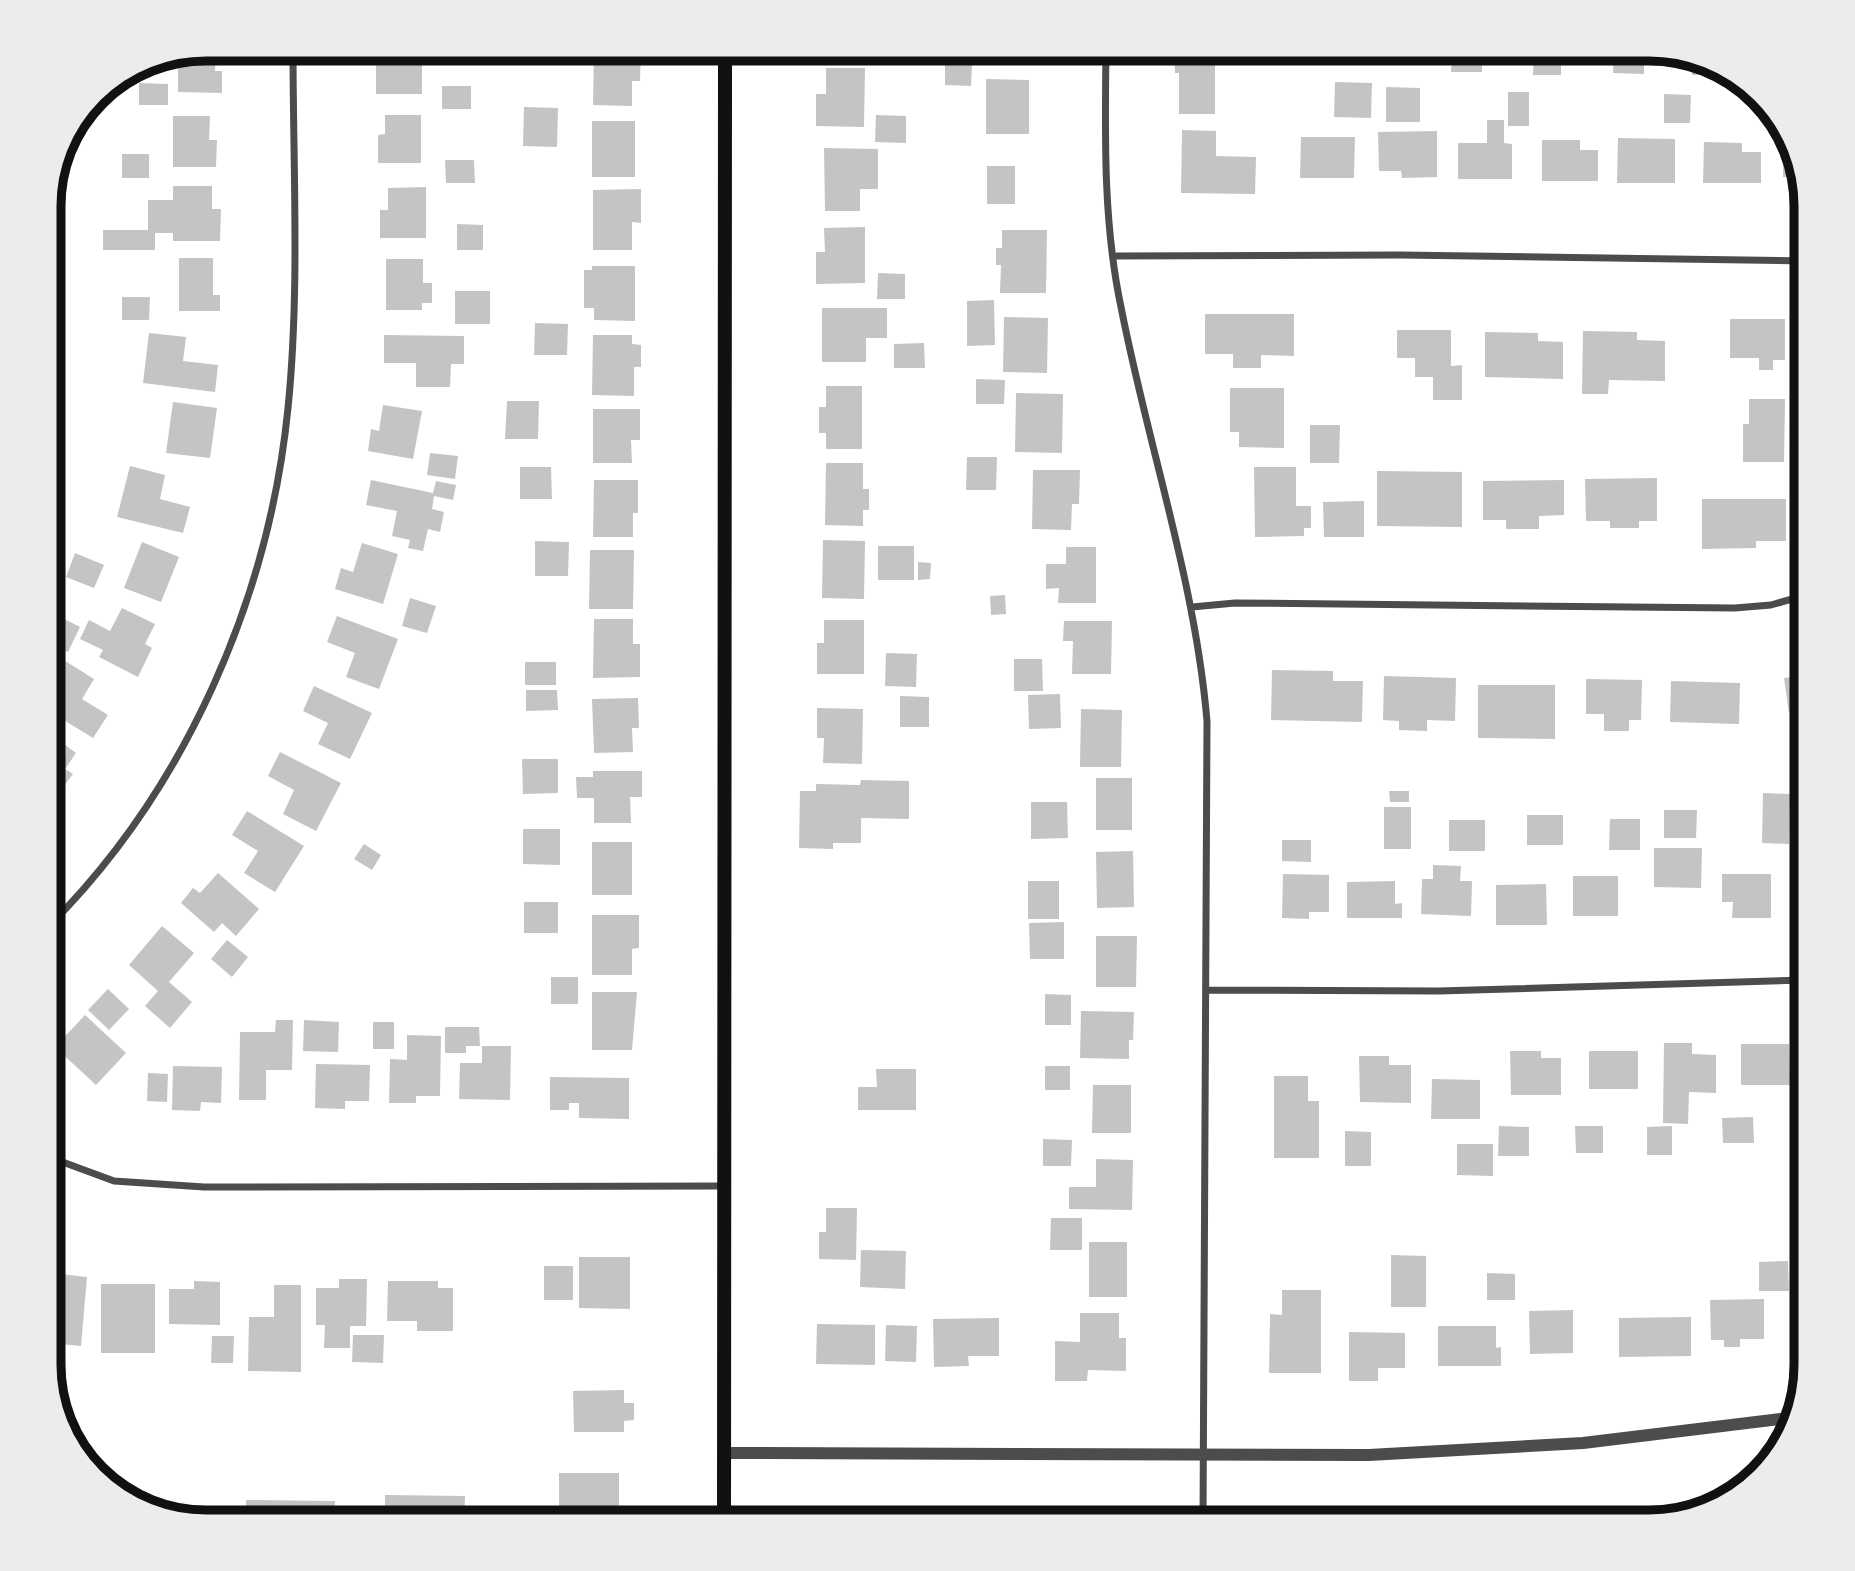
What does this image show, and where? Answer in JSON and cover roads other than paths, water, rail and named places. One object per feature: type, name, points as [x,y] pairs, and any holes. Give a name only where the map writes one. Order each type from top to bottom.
[{"type":"main road","points":[[724,1510],[725,61]]},
{"type":"street","points":[[62,913],[87,887],[159,784],[218,678],[251,594],[272,508],[288,409],[294,302],[293,61]]},
{"type":"street","points":[[1106,61],[1105,159],[1120,305],[1192,607],[1207,721],[1203,1510]]},
{"type":"street","points":[[1113,256],[1794,261]]},
{"type":"street","points":[[1192,607],[1249,603],[1735,608],[1771,605],[1794,598]]},
{"type":"street","points":[[1206,990],[1439,991],[1794,980]]},
{"type":"street","points":[[62,1162],[114,1181],[191,1187],[723,1186]]},
{"type":"street","points":[[724,1453],[1203,1457],[1471,1452],[1583,1443],[1783,1419]]}]
